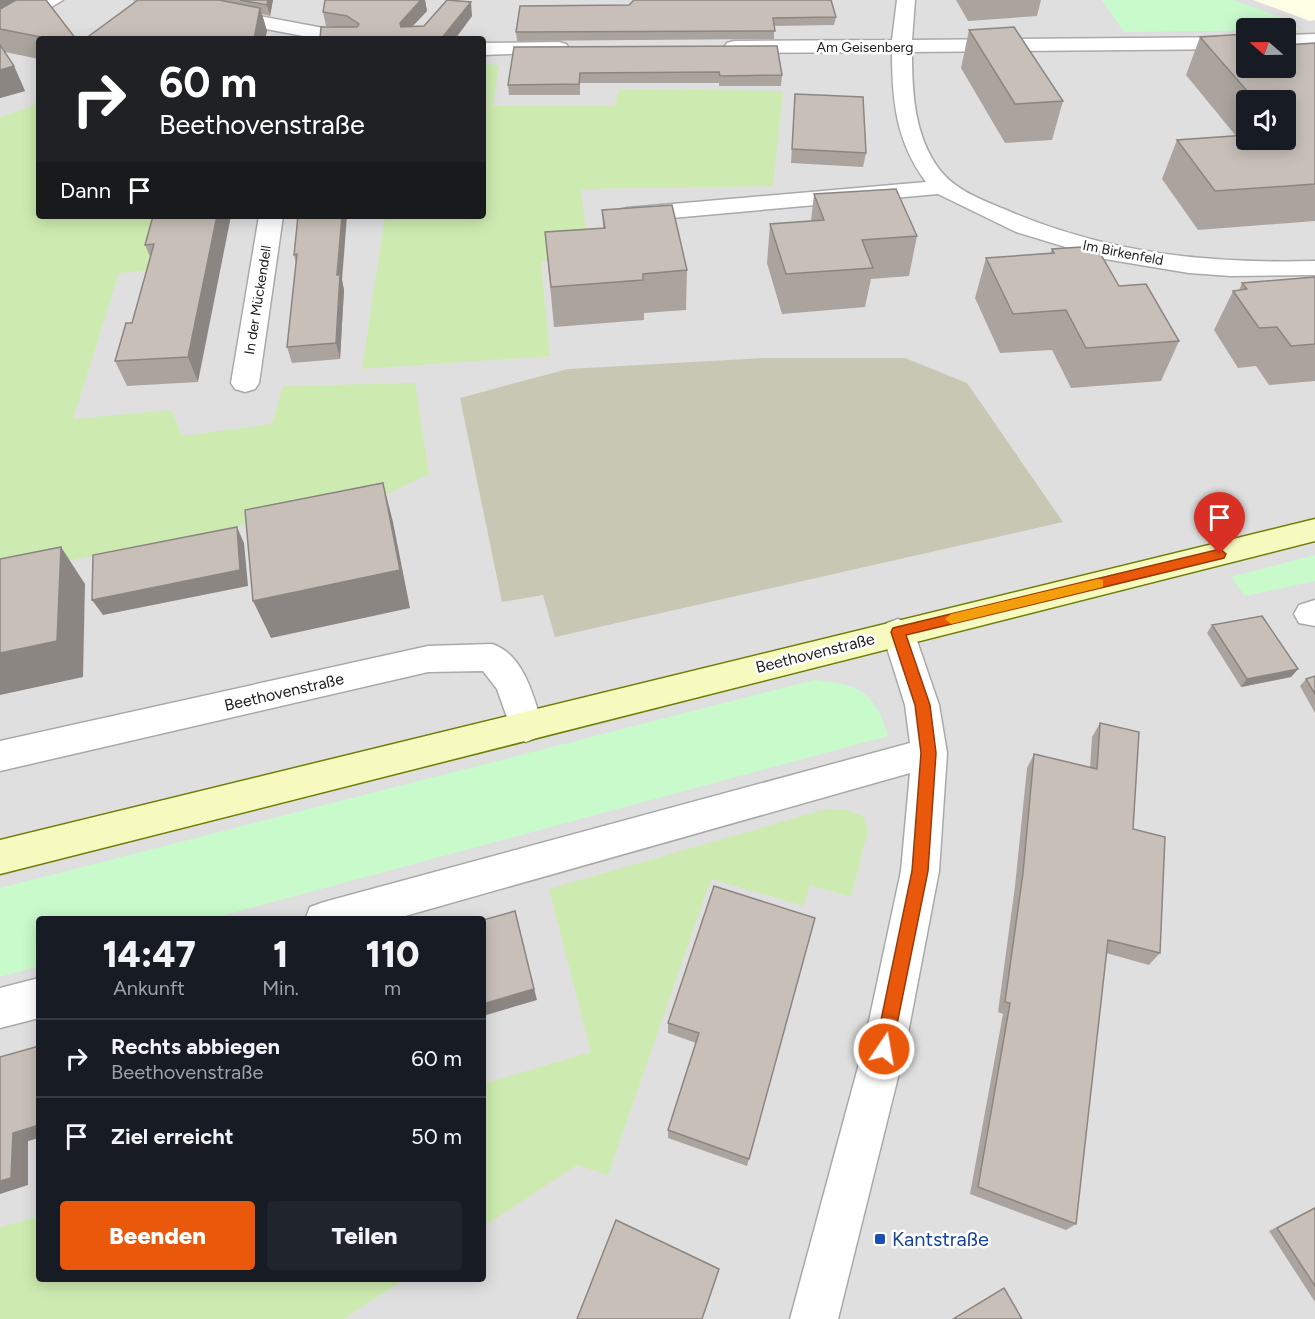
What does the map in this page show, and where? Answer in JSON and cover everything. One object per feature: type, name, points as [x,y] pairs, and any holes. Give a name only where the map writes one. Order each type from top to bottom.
[{"type":"street","points":[[0,32],[54,0]]},
{"type":"street","points":[[144,0],[334,36]]},
{"type":"street","name":"Im Birkenfeld","points":[[906,0],[902,19],[902,46],[906,112],[911,139],[942,187],[1000,217],[1089,248],[1197,266],[1277,270],[1315,268]]},
{"type":"street","points":[[1296,41],[1315,40]]},
{"type":"street","name":"Am Geisenberg","points":[[712,48],[1236,43]]},
{"type":"street","points":[[486,49],[581,48]]},
{"type":"street","points":[[613,217],[942,187]]},
{"type":"street","name":"In der Mückendell","points":[[245,383],[271,219]]},
{"type":"street","name":"Beethovenstraße","points":[[0,857],[1315,530]]},
{"type":"street","points":[[813,1319],[884,1049],[920,871],[929,753],[922,705],[898,632]]},
{"type":"street","name":"Beethovenstraße","points":[[0,756],[428,659],[492,657],[512,684],[526,727]]},
{"type":"street","points":[[338,916],[929,753]]},
{"type":"street","points":[[0,1008],[36,999]]},
{"type":"shaded area","points":[[0,0],[1315,0],[1315,1319],[0,1319]]},
{"type":"shaded area","points":[[1253,0],[1315,0],[1315,20],[1310,21]]},
{"type":"shaded area","points":[[766,358],[905,358],[967,383],[1063,522],[555,637],[543,595],[502,602],[460,398],[568,369]]},
{"type":"green space","points":[[1102,0],[1233,0],[1283,18],[1236,18],[1236,31],[1124,32]]},
{"type":"green space","points":[[486,64],[499,65],[493,106],[615,106],[619,89],[783,91],[773,186],[581,189],[589,257],[541,262],[550,356],[362,369],[385,219],[486,219]]},
{"type":"green space","points":[[36,103],[36,219],[169,219],[156,270],[119,273],[73,419],[171,410],[182,436],[272,424],[283,386],[415,383],[429,474],[383,496],[0,575],[0,117],[28,108]]},
{"type":"green space","points":[[1315,555],[1315,581],[1245,596],[1231,577]]},
{"type":"green space","points":[[814,680],[842,684],[863,693],[877,709],[888,736],[221,916],[36,916],[36,967],[0,977],[0,888]]},
{"type":"green space","points":[[826,809],[844,809],[863,816],[868,830],[851,897],[810,885],[804,906],[711,879],[608,1175],[577,1165],[486,1225],[486,1083],[591,1052],[549,889]]},
{"type":"green space","points":[[36,1217],[36,1282],[400,1282],[344,1319],[0,1319],[0,1227]]},
{"type":"building","points":[[16,0],[46,0],[74,36],[36,36],[0,29],[0,9]]},
{"type":"building","points":[[138,0],[219,0],[260,8],[255,36],[89,36]]},
{"type":"building","points":[[240,0],[268,0],[267,5]]},
{"type":"building","points":[[325,0],[421,0],[400,23],[401,27],[424,26],[447,0],[471,2],[443,36],[320,36],[321,27],[357,27],[359,24],[347,16],[323,12]]},
{"type":"building","points":[[634,0],[831,0],[836,17],[773,18],[775,31],[516,32],[520,6],[629,5]]},
{"type":"building","points":[[1014,27],[1063,101],[1015,104],[969,30]]},
{"type":"building","points":[[1236,35],[1236,78],[1296,78],[1296,44],[1315,43],[1315,184],[1215,191],[1177,140],[1236,136],[1236,150],[1296,150],[1296,90],[1246,90],[1200,37]]},
{"type":"building","points":[[0,45],[14,66],[0,70]]},
{"type":"building","points":[[777,46],[782,75],[720,76],[719,72],[580,73],[579,84],[508,85],[514,47]]},
{"type":"building","points":[[795,94],[863,97],[866,153],[792,149]]},
{"type":"building","points":[[896,189],[917,236],[862,240],[873,268],[786,274],[770,224],[824,220],[814,194]]},
{"type":"building","points":[[672,205],[687,270],[643,274],[643,280],[551,287],[545,232],[605,228],[602,210]]},
{"type":"building","points":[[152,219],[216,219],[188,357],[115,361],[126,323],[132,323],[154,244],[145,245]]},
{"type":"building","points":[[298,219],[342,219],[337,275],[340,275],[336,343],[287,347],[297,254],[294,255]]},
{"type":"building","points":[[1096,246],[1119,286],[1146,284],[1179,341],[1086,348],[1066,310],[1013,314],[986,258],[1054,253],[1052,249]]},
{"type":"building","points":[[1315,277],[1315,344],[1291,346],[1277,327],[1259,328],[1233,291],[1247,289],[1242,283]]},
{"type":"building","points":[[383,483],[400,570],[253,601],[245,510]]},
{"type":"building","points":[[237,527],[240,570],[92,600],[93,555]]},
{"type":"building","points":[[61,547],[57,641],[0,653],[0,559]]},
{"type":"building","points":[[1262,616],[1298,669],[1247,679],[1212,625]]},
{"type":"building","points":[[1315,676],[1315,694],[1306,679]]},
{"type":"building","points":[[1100,723],[1139,732],[1133,829],[1165,837],[1160,953],[1108,940],[1076,1224],[978,1187],[1010,1003],[1005,1002],[1023,873],[1034,754],[1097,769]]},
{"type":"building","points":[[714,886],[815,918],[749,1159],[668,1130],[699,1033],[668,1023]]},
{"type":"building","points":[[515,911],[534,989],[486,1003],[486,919]]},
{"type":"building","points":[[36,1047],[36,1126],[13,1133],[11,1178],[0,1181],[0,1057]]},
{"type":"building","points":[[1315,1208],[1315,1286],[1277,1228]]},
{"type":"building","points":[[616,1220],[719,1269],[702,1319],[577,1319]]},
{"type":"building","points":[[1004,1288],[1022,1319],[953,1319]]},
{"type":"slow traffic","points":[[951,619],[1098,584]]},
{"type":"place","name":"Kantstraße","points":[[880,1239]]},
{"type":"route","points":[[884,1049],[920,871],[929,753],[922,705],[898,632],[1220,554]]}]
